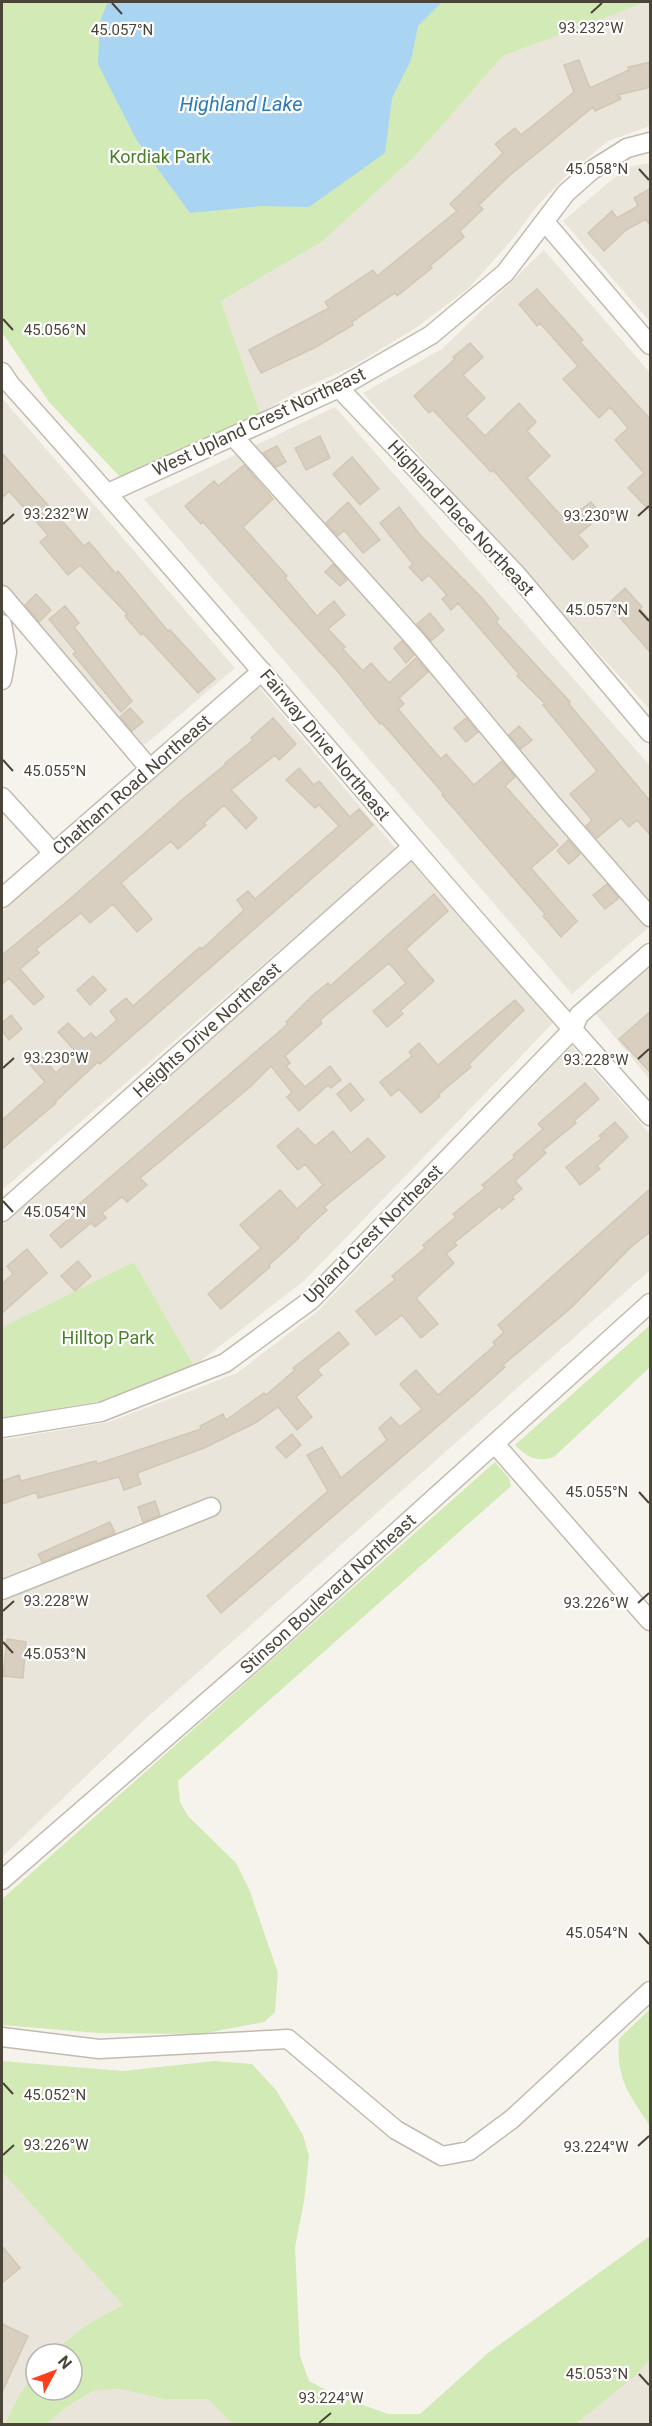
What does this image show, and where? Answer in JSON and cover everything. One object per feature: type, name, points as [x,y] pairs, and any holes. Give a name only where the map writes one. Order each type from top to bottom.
[{"type":"street","name":"West Upland Crest Northeast","points":[[108,493],[339,388],[431,335],[505,273],[566,193],[592,170],[627,148],[651,142]]},
{"type":"street","points":[[545,222],[651,345]]},
{"type":"street","name":"Fairway Drive Northeast","points":[[2,372],[412,847],[651,1116]]},
{"type":"street","name":"Highland Place Northeast","points":[[339,388],[517,575],[651,733]]},
{"type":"street","points":[[233,436],[416,640],[552,804],[651,917]]},
{"type":"street","points":[[2,596],[150,769]]},
{"type":"street","points":[[2,624],[7,652],[2,680]]},
{"type":"street","name":"Chatham Road Northeast","points":[[2,898],[262,671]]},
{"type":"street","points":[[2,797],[53,853]]},
{"type":"street","name":"Heights Drive Northeast","points":[[2,1212],[412,847]]},
{"type":"street","name":"Upland Crest Northeast","points":[[2,1428],[101,1412],[225,1363],[311,1300],[573,1029],[579,1016],[651,953]]},
{"type":"street","name":"Stinson Boulevard Northeast","points":[[2,1880],[255,1660],[651,1303]]},
{"type":"street","points":[[495,1444],[651,1621]]},
{"type":"street","points":[[2,1590],[211,1507]]},
{"type":"street","points":[[2,2037],[99,2049],[288,2039],[396,2130],[442,2156],[470,2151],[512,2120],[651,1991]]},
{"type":"shaded area","points":[[650,2],[650,126],[608,141],[569,173],[538,205],[510,242],[468,289],[414,329],[353,366],[296,392],[260,413],[221,301],[323,241],[415,156],[503,56]]},
{"type":"shaded area","points":[[650,163],[650,322],[563,221],[627,167]]},
{"type":"shaded area","points":[[544,250],[650,373],[650,710],[363,393],[442,349]]},
{"type":"shaded area","points":[[2,398],[235,668],[147,743],[127,749],[2,603]]},
{"type":"shaded area","points":[[335,407],[650,766],[650,926],[572,994],[144,499]]},
{"type":"shaded area","points":[[259,687],[396,849],[2,1190],[2,912]]},
{"type":"shaded area","points":[[411,859],[553,1023],[305,1280],[194,1366],[134,1262],[2,1327],[2,1224]]},
{"type":"shaded area","points":[[650,966],[650,1080],[596,1014]]},
{"type":"shaded area","points":[[571,1045],[650,1134],[650,1270],[143,1721],[2,1857],[2,1609],[4,1599],[2,1598],[2,1440],[109,1422],[237,1373],[318,1311]]},
{"type":"shaded area","points":[[2,2172],[123,2305],[86,2325],[65,2342],[24,2342],[24,2388],[5,2424],[2,2424]]},
{"type":"shaded area","points":[[650,2360],[650,2424],[576,2424],[634,2377]]},
{"type":"shaded area","points":[[119,2389],[164,2399],[208,2399],[232,2424],[47,2424],[75,2402],[84,2402],[84,2397],[93,2391]]},
{"type":"green space","name":"Kordiak Park","points":[[2,2],[646,2],[503,56],[415,156],[323,241],[221,301],[260,413],[122,479],[49,402],[2,332]]},
{"type":"green space","name":"Hilltop Park","points":[[134,1262],[194,1366],[100,1401],[2,1418],[2,1327]]},
{"type":"green space","points":[[650,1325],[650,1367],[554,1457],[533,1458],[515,1445]]},
{"type":"green space","points":[[495,1462],[509,1478],[511,1486],[178,1781],[180,1802],[188,1816],[236,1863],[249,1889],[278,1973],[275,2012],[264,2022],[201,2034],[98,2033],[2,2025],[2,1899]]},
{"type":"green space","points":[[650,2009],[650,2126],[625,2086],[620,2065],[619,2039]]},
{"type":"green space","points":[[2,2061],[123,2071],[214,2061],[252,2064],[276,2090],[303,2135],[309,2156],[304,2201],[295,2247],[300,2356],[309,2381],[338,2396],[388,2414],[420,2414],[488,2353],[650,2236],[650,2360],[634,2377],[576,2424],[232,2424],[208,2399],[164,2399],[119,2389],[93,2391],[84,2397],[84,2342],[65,2342],[86,2325],[123,2305],[2,2172]]},
{"type":"green space","points":[[24,2388],[24,2402],[75,2402],[47,2424],[5,2424]]},
{"type":"water","name":"Highland Lake","points":[[108,2],[442,2],[418,26],[411,60],[392,98],[385,153],[309,207],[261,206],[190,213],[136,139],[98,64],[100,21]]},
{"type":"building","points":[[579,60],[590,88],[629,70],[628,67],[651,62],[651,87],[618,95],[621,99],[595,111],[593,107],[509,176],[479,205],[483,209],[460,231],[464,237],[430,266],[432,268],[397,296],[395,293],[352,322],[353,325],[316,347],[261,373],[249,350],[329,308],[325,302],[373,270],[377,276],[457,211],[450,204],[503,153],[495,144],[515,128],[521,135],[574,92],[564,65]]},
{"type":"building","points":[[651,188],[651,227],[646,219],[626,230],[604,251],[588,233],[612,211],[617,218],[638,206],[634,198]]},
{"type":"building","points":[[537,289],[583,340],[580,342],[651,420],[651,512],[628,488],[644,473],[615,440],[628,428],[610,407],[599,418],[563,379],[578,366],[540,323],[537,326],[519,304]]},
{"type":"building","points":[[470,343],[483,357],[463,375],[485,398],[466,416],[485,436],[519,403],[536,422],[527,431],[550,456],[527,478],[566,521],[591,502],[602,515],[578,535],[588,546],[573,560],[493,470],[491,472],[433,410],[429,413],[414,396]]},
{"type":"building","points":[[320,436],[330,458],[306,470],[295,448]]},
{"type":"building","points":[[277,446],[286,462],[276,467],[263,453]]},
{"type":"building","points":[[2,453],[84,546],[89,542],[116,574],[118,571],[168,631],[170,630],[215,679],[198,693],[143,633],[141,635],[125,616],[127,614],[80,565],[68,575],[40,542],[48,535],[9,491],[2,498]]},
{"type":"building","points":[[352,457],[379,489],[360,505],[333,474]]},
{"type":"building","points":[[244,465],[273,499],[243,527],[287,576],[285,578],[317,616],[334,601],[345,615],[328,629],[345,647],[343,649],[363,671],[371,663],[389,683],[416,658],[428,672],[399,698],[404,704],[398,709],[441,759],[446,754],[474,785],[502,761],[515,777],[505,786],[558,845],[531,868],[577,921],[561,937],[543,916],[545,914],[442,795],[443,793],[382,723],[380,724],[339,673],[203,522],[201,524],[185,506],[214,481],[218,486]]},
{"type":"building","points":[[348,502],[380,540],[363,553],[344,530],[338,536],[326,523]]},
{"type":"building","points":[[399,507],[421,536],[483,599],[499,619],[496,622],[570,702],[569,704],[651,802],[651,836],[637,820],[629,827],[621,818],[597,838],[586,826],[592,820],[570,794],[597,771],[543,705],[545,704],[517,676],[519,674],[458,603],[451,610],[442,599],[447,595],[429,575],[422,581],[409,567],[413,564],[380,523]]},
{"type":"building","points":[[333,564],[347,580],[340,586],[325,572]]},
{"type":"building","points":[[625,588],[651,621],[651,653],[608,604]]},
{"type":"building","points":[[36,594],[51,610],[39,622],[25,605]]},
{"type":"building","points":[[65,606],[79,623],[74,627],[132,701],[121,712],[73,654],[76,652],[49,619]]},
{"type":"building","points":[[430,613],[444,630],[431,641],[417,624]]},
{"type":"building","points":[[402,641],[414,655],[406,663],[394,648]]},
{"type":"building","points":[[130,708],[143,722],[132,731],[120,717]]},
{"type":"building","points":[[273,718],[296,744],[279,760],[275,755],[231,790],[257,818],[246,829],[224,805],[204,823],[206,825],[178,849],[171,841],[121,883],[152,919],[137,932],[113,904],[90,923],[81,913],[36,949],[39,953],[20,969],[44,997],[34,1005],[9,978],[2,984],[2,955],[226,764]]},
{"type":"building","points":[[466,718],[478,732],[466,742],[454,728]]},
{"type":"building","points":[[519,726],[532,740],[521,749],[509,735]]},
{"type":"building","points":[[299,768],[314,785],[319,781],[350,817],[359,809],[373,825],[100,1064],[98,1062],[56,1103],[2,1149],[2,1120],[45,1082],[27,1061],[38,1052],[56,1073],[77,1053],[58,1032],[68,1023],[84,1039],[91,1033],[96,1038],[117,1020],[110,1011],[126,998],[133,1006],[200,947],[202,949],[244,910],[237,900],[248,891],[255,899],[339,826],[319,805],[315,808],[286,780]]},
{"type":"building","points":[[568,840],[580,854],[569,864],[557,851]]},
{"type":"building","points":[[607,884],[619,898],[605,909],[593,895]]},
{"type":"building","points":[[434,894],[448,911],[406,949],[434,981],[400,1011],[403,1014],[387,1027],[373,1011],[406,983],[389,963],[320,1020],[322,1023],[285,1056],[290,1063],[286,1066],[305,1087],[330,1066],[341,1080],[331,1088],[328,1085],[299,1111],[287,1097],[292,1092],[271,1066],[250,1087],[140,1178],[147,1185],[127,1202],[122,1197],[102,1213],[106,1218],[95,1227],[91,1223],[61,1248],[50,1235],[80,1209],[77,1206],[288,1024],[286,1022],[314,994],[328,983],[330,986]]},
{"type":"building","points":[[93,976],[106,990],[90,1005],[77,990]]},
{"type":"building","points":[[515,1000],[524,1010],[469,1064],[471,1067],[421,1113],[399,1089],[391,1096],[380,1082],[412,1056],[409,1052],[419,1043],[438,1065]]},
{"type":"building","points":[[651,1011],[651,1073],[619,1039]]},
{"type":"building","points":[[11,1015],[22,1029],[9,1040],[2,1031],[2,1023]]},
{"type":"building","points":[[350,1083],[364,1100],[351,1111],[337,1094]]},
{"type":"building","points":[[585,1083],[599,1099],[574,1121],[576,1123],[543,1150],[546,1153],[515,1181],[522,1189],[512,1197],[514,1199],[502,1209],[500,1206],[454,1243],[457,1245],[446,1254],[454,1263],[416,1298],[438,1324],[421,1338],[402,1315],[376,1335],[356,1311],[395,1280],[392,1276],[425,1248],[423,1245],[456,1217],[453,1214],[485,1188],[482,1185],[543,1129],[538,1124]]},
{"type":"building","points":[[615,1122],[628,1137],[597,1166],[600,1169],[580,1185],[566,1167],[602,1138],[599,1136]]},
{"type":"building","points":[[298,1128],[315,1146],[333,1131],[351,1153],[368,1138],[385,1157],[324,1207],[327,1210],[269,1265],[270,1267],[221,1309],[208,1294],[261,1248],[240,1225],[280,1190],[297,1209],[323,1185],[305,1164],[298,1170],[277,1146]]},
{"type":"building","points":[[651,1188],[651,1231],[630,1248],[571,1308],[503,1365],[505,1367],[475,1394],[221,1613],[207,1596],[328,1491],[307,1455],[322,1447],[341,1478],[387,1440],[379,1428],[391,1417],[400,1427],[422,1409],[400,1384],[416,1370],[438,1395],[495,1345],[493,1342],[504,1332],[498,1325]]},
{"type":"building","points":[[27,1249],[47,1273],[2,1313],[2,1284],[13,1274],[7,1266]]},
{"type":"building","points":[[78,1261],[91,1276],[75,1291],[61,1276]]},
{"type":"building","points":[[339,1332],[349,1344],[317,1370],[322,1375],[296,1397],[312,1417],[297,1430],[278,1407],[255,1423],[204,1448],[137,1473],[141,1484],[124,1490],[119,1477],[38,1498],[37,1492],[2,1504],[2,1481],[19,1475],[21,1481],[96,1461],[97,1464],[201,1429],[200,1426],[223,1414],[226,1420],[264,1393],[266,1395],[295,1370],[293,1368]]},
{"type":"building","points":[[292,1434],[301,1445],[286,1458],[276,1447]]},
{"type":"building","points":[[155,1501],[160,1515],[143,1522],[138,1507]]},
{"type":"building","points":[[110,1522],[115,1533],[42,1562],[38,1554]]},
{"type":"building","points":[[7,1639],[26,1642],[23,1678],[3,1676]]},
{"type":"building","points":[[2,2246],[20,2268],[2,2283]]},
{"type":"building","points":[[2,2324],[28,2336],[2,2392]]}]
